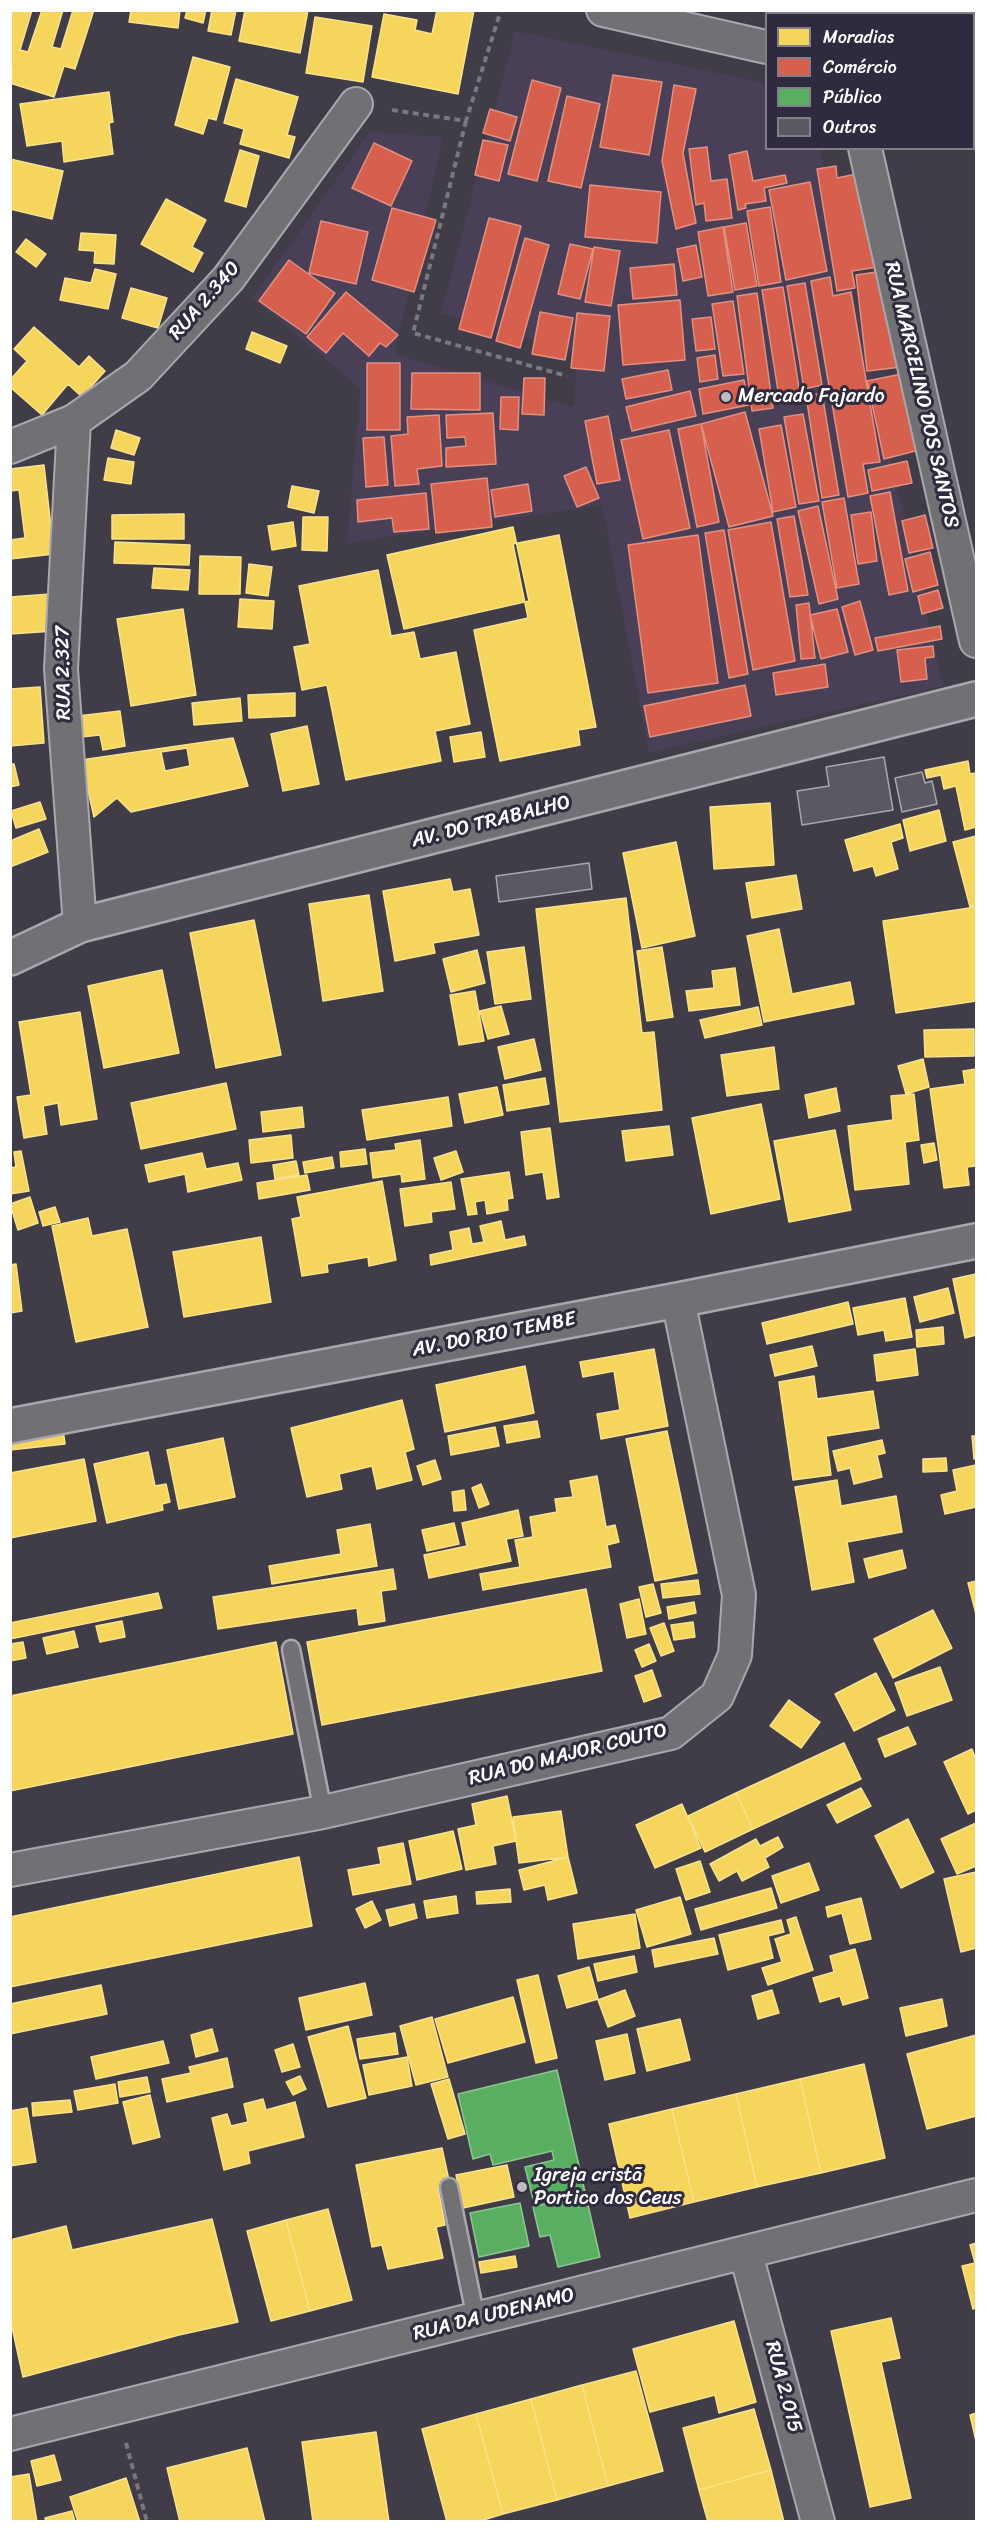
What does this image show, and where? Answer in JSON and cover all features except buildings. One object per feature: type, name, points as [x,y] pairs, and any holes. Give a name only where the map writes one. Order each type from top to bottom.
[{"type":"main road","name":"AV. DO TRABALHO","points":[[10,958],[80,925],[976,699]]},
{"type":"main road","name":"AV. DO RIO TEMBE","points":[[10,1426],[678,1300],[976,1241]]},
{"type":"street","points":[[603,10],[765,47]]},
{"type":"street","name":"RUA 2.340","points":[[10,447],[74,421],[138,376],[228,279],[356,104]]},
{"type":"street","name":"RUA MARCELINO DOS SANTOS","points":[[865,150],[976,641]]},
{"type":"street","name":"RUA 2.327","points":[[74,421],[61,669],[80,925]]},
{"type":"street","name":"RUA DO MAJOR COUTO","points":[[10,1870],[323,1812],[671,1733],[717,1696],[735,1655],[739,1595],[678,1300]]},
{"type":"street","name":"RUA DA UDENAMO","points":[[10,2434],[746,2254],[976,2195]]},
{"type":"street","name":"RUA 2.015","points":[[746,2254],[818,2522]]},
{"type":"lane","points":[[291,1649],[323,1812]]},
{"type":"lane","points":[[449,2187],[476,2319]]},
{"type":"path","points":[[501,10],[465,122],[413,333],[567,376]]},
{"type":"path","points":[[356,104],[465,122]]},
{"type":"path","points":[[117,2408],[147,2522]]},
{"type":"shaded area","name":"Mercado Fajardo","points":[[515,31],[765,83],[765,150],[820,150],[943,686],[649,753],[602,505],[347,543],[360,388],[252,298],[370,132],[443,137],[395,354],[574,407],[577,352],[441,313]]},
{"type":"place","name":"Mercado Fajardo","points":[[726,397]]},
{"type":"place","name":"Igreja cristã Portico dos Ceus","points":[[522,2187]]}]
